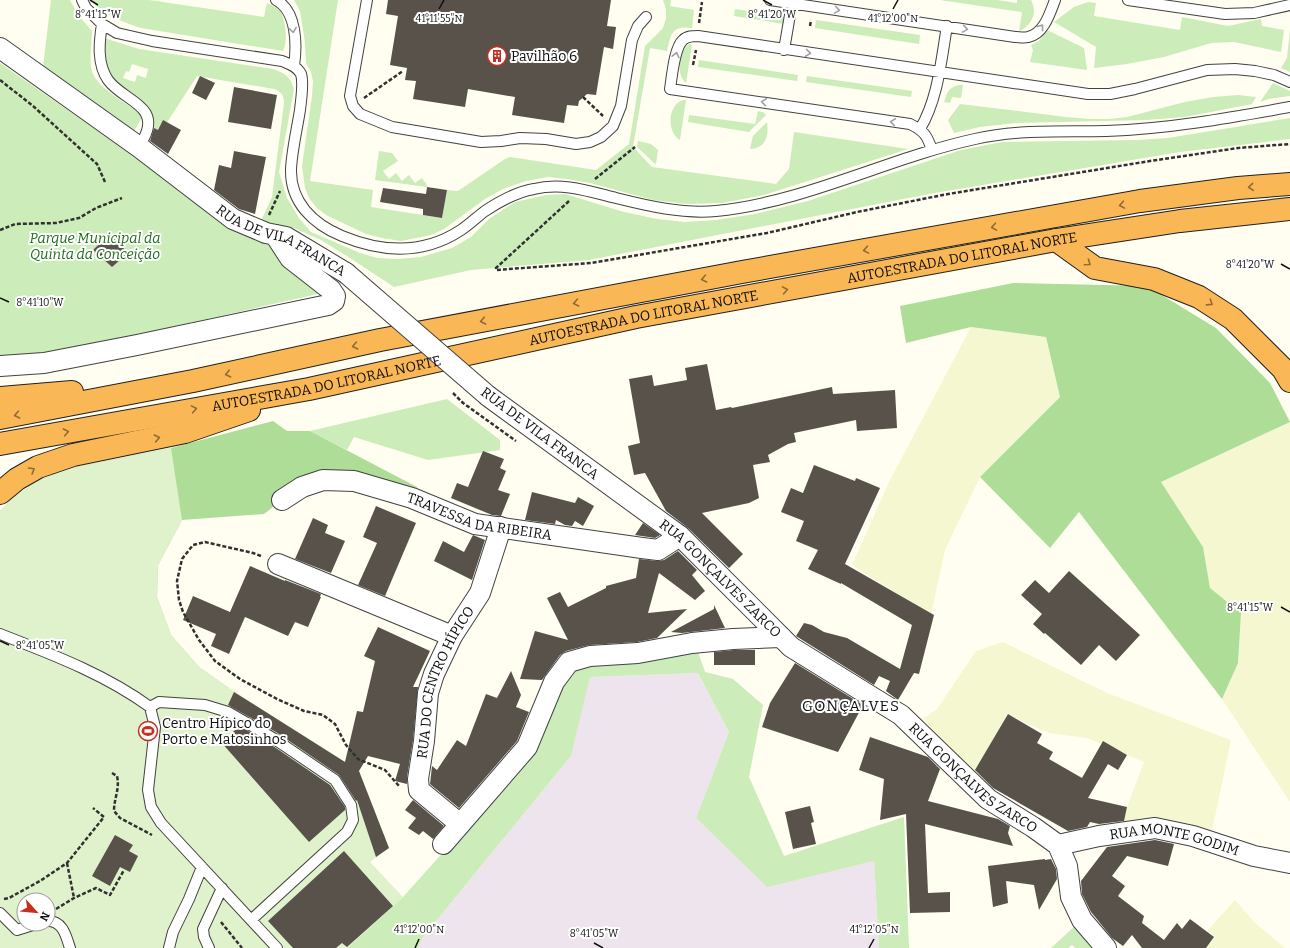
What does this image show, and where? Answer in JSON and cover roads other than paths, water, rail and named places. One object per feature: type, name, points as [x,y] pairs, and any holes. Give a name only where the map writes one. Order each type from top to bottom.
[{"type":"highway","name":"AUTOESTRADA DO LITORAL NORTE","points":[[0,418],[193,381],[380,340],[742,272],[1140,202],[1238,188],[1290,184]]},
{"type":"highway","name":"AUTOESTRADA DO LITORAL NORTE","points":[[0,444],[309,389],[636,317],[1056,240],[1180,221],[1290,209]]},
{"type":"highway","points":[[1056,240],[1095,268],[1154,279],[1199,297],[1233,319],[1283,369],[1290,381]]},
{"type":"highway","points":[[0,398],[193,381]]},
{"type":"highway","points":[[0,493],[38,467],[73,455],[185,432],[309,389]]},
{"type":"street","name":"RUA DE VILA FRANCA","points":[[0,48],[139,147],[233,220],[266,233],[272,227],[346,273],[488,396],[612,486]]},
{"type":"street","points":[[0,366],[44,363],[137,345],[328,304],[334,301],[335,296],[331,290],[290,258],[272,227]]},
{"type":"street","name":"TRAVESSA DA RIBEIRA","points":[[282,500],[302,487],[323,480],[354,481],[412,498],[475,524],[658,550],[680,536]]},
{"type":"street","name":"RUA GONÇALVES ZARCO","points":[[612,486],[680,536],[792,647],[901,715],[988,799],[1033,827],[1058,845]]},
{"type":"street","name":"RUA DO CENTRO HÍPICO","points":[[460,824],[418,790],[428,693],[434,674],[452,636],[480,593],[500,528]]},
{"type":"street","points":[[278,564],[452,636]]},
{"type":"street","points":[[443,844],[527,747],[554,682],[569,662],[590,656],[638,653],[692,643],[733,639],[781,637]]},
{"type":"street","name":"RUA MONTE GODIM","points":[[1058,845],[1099,836],[1155,828],[1193,836],[1254,856],[1290,863]]},
{"type":"street","points":[[1058,845],[1067,866],[1071,897],[1082,920],[1106,948]]},
{"type":"lane","points":[[82,0],[86,8],[102,24],[117,33],[152,41],[274,59],[294,66],[301,75],[302,94],[291,171],[295,194],[305,212],[320,224],[341,235],[367,244],[393,249],[416,248],[441,242],[462,229],[486,211],[512,196],[531,189],[553,186],[570,187],[655,208],[686,211],[715,211],[763,203],[821,187],[932,150],[977,138],[1027,131],[1107,131],[1184,125],[1290,107]]},
{"type":"lane","points":[[276,0],[280,2],[289,12],[294,29],[296,56],[294,66]]},
{"type":"lane","points":[[367,0],[350,96],[353,106],[360,114],[392,127],[481,142],[520,138],[546,139],[576,144],[590,142],[601,137],[613,126],[621,106],[632,40],[638,26],[646,17]]},
{"type":"lane","points":[[770,0],[1015,37],[1028,37],[1037,32],[1045,23],[1055,0]]},
{"type":"lane","points":[[1128,0],[1225,14],[1254,13],[1290,5]]},
{"type":"lane","points":[[784,50],[792,3]]},
{"type":"lane","points":[[102,24],[99,40],[100,57],[103,70],[109,82],[143,109],[147,115],[149,122],[148,130],[144,138]]},
{"type":"lane","points":[[920,129],[928,116],[932,104],[947,26]]},
{"type":"lane","points":[[932,150],[926,135],[920,129],[910,124],[670,89],[678,48],[682,40],[690,36],[698,36],[1088,94],[1110,94],[1135,89],[1207,70],[1255,71],[1274,75],[1290,82]]},
{"type":"lane","points":[[0,634],[58,657],[129,692],[150,706],[155,727],[148,790],[151,807],[161,823],[277,948]]},
{"type":"lane","points":[[150,706],[159,702],[205,705],[228,712],[273,738],[335,780],[351,804],[353,820],[347,832],[251,920]]},
{"type":"lane","points":[[169,948],[173,932],[202,867]]},
{"type":"lane","points":[[209,948],[204,937],[203,930],[222,888]]},
{"type":"lane","points":[[0,913],[16,929]]},
{"type":"lane","points":[[56,921],[64,931],[70,948]]},
{"type":"place","name":"Pavilhão 6","points":[[497,56]]},
{"type":"place","name":"Centro Hípico do Porto e Matosinhos","points":[[148,731]]},
{"type":"district","name":"GONÇALVES","points":[[851,706]]},
{"type":"park label","name":"Parque Municipal da Quinta da Conceição","points":[[95,246]]}]
